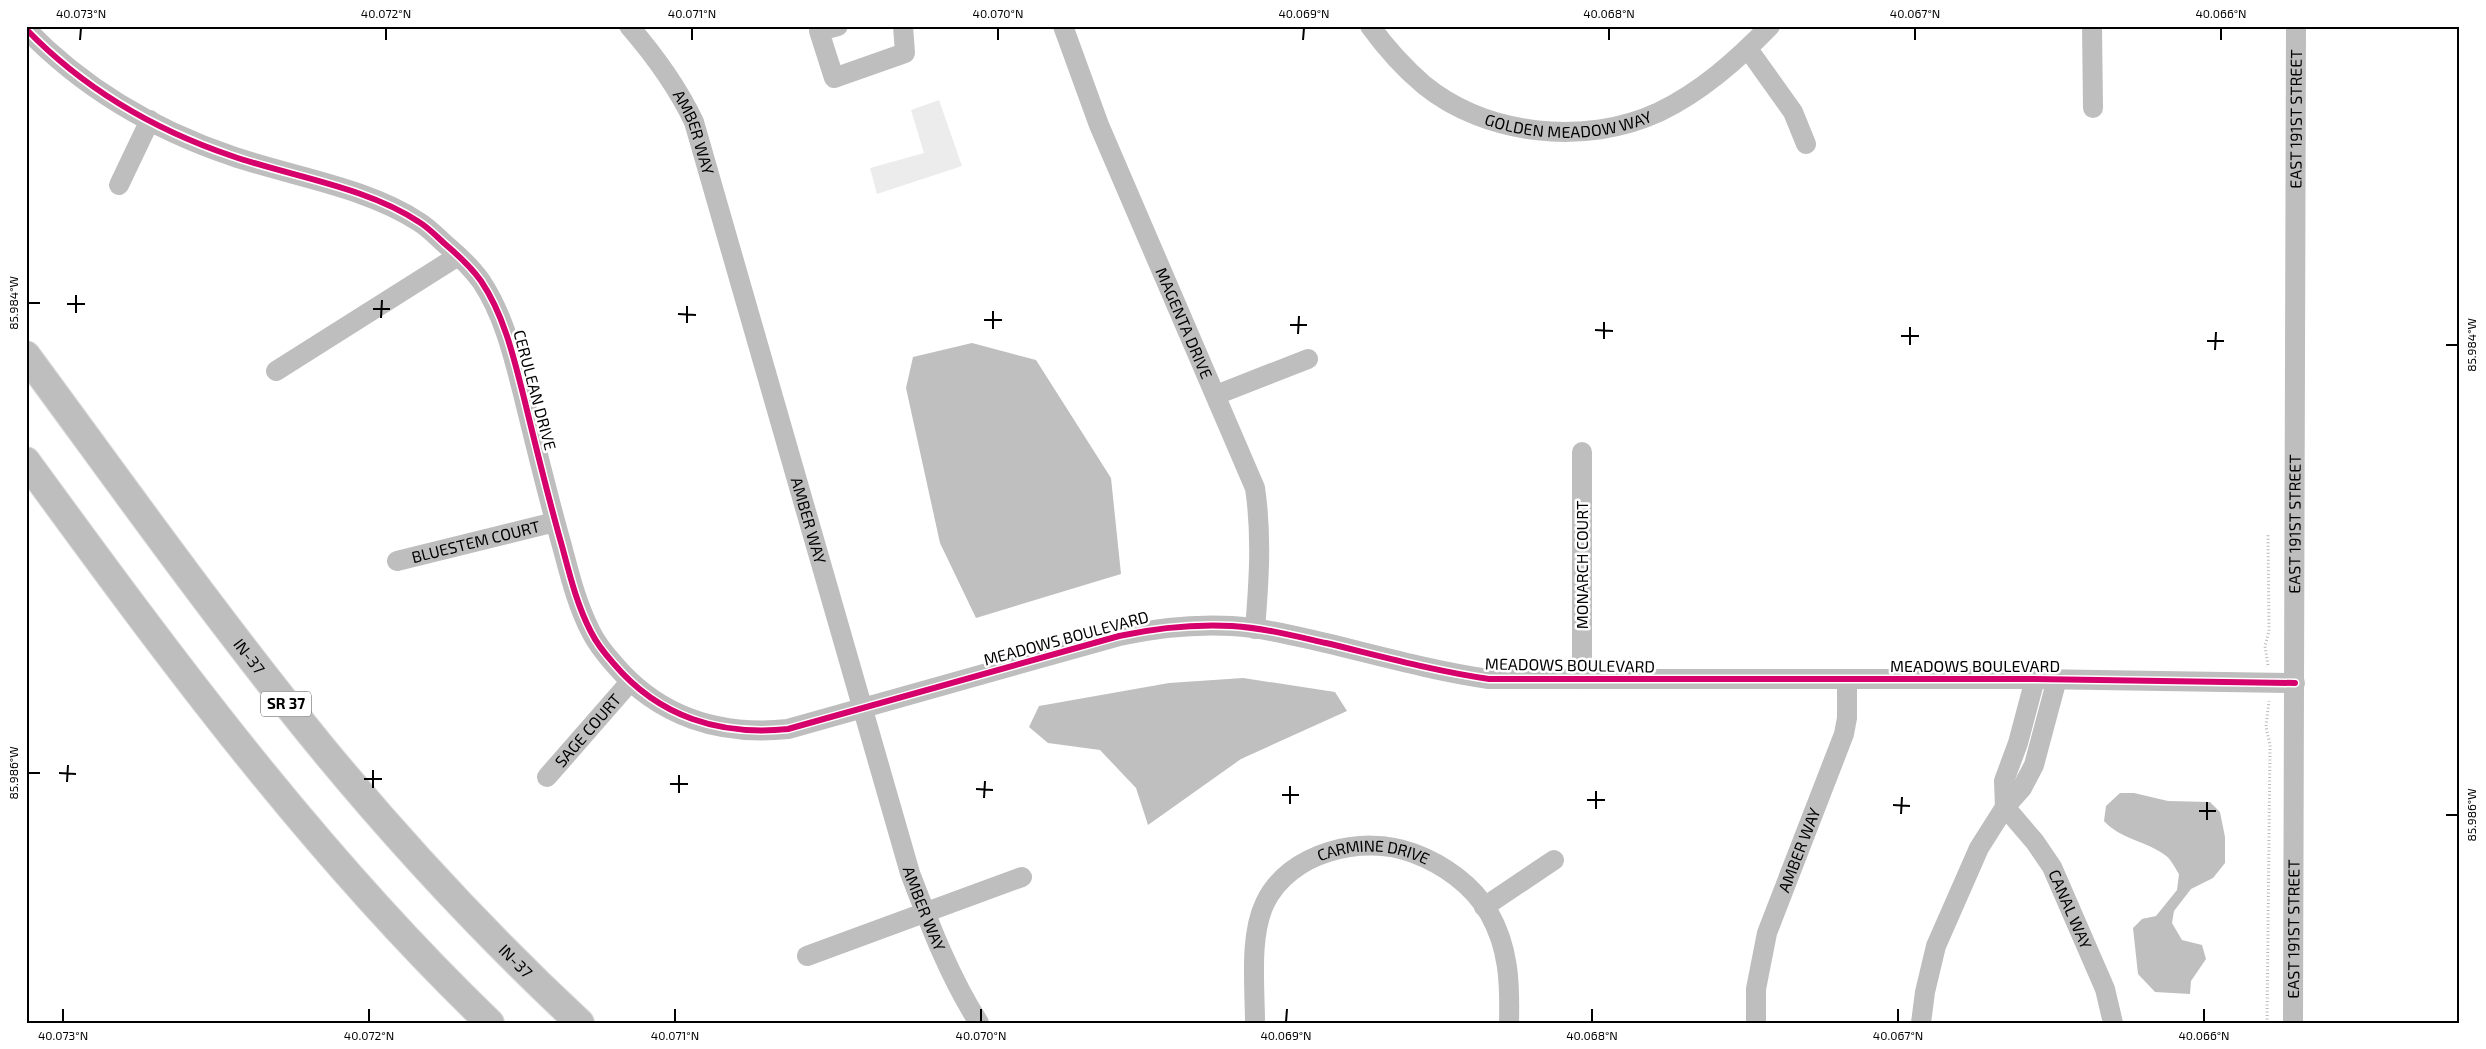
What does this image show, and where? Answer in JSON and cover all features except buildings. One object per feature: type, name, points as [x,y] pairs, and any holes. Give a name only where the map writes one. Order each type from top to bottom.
[{"type":"highway","name":"IN-37","points":[[26,355],[202,595],[325,751],[391,828],[480,924],[580,1023]]},
{"type":"highway","points":[[26,462],[139,616],[279,795],[416,947],[490,1023]]},
{"type":"street","name":"AMBER WAY","points":[[629,26],[666,71],[682,96],[694,122],[910,874],[960,994],[979,1023]]},
{"type":"street","points":[[838,26],[819,31],[834,78],[905,53],[903,26]]},
{"type":"street","name":"MAGENTA DRIVE","points":[[1063,26],[1099,126],[1255,488],[1260,518],[1255,629]]},
{"type":"street","name":"GOLDEN MEADOW WAY","points":[[1370,26],[1394,57],[1425,86],[1451,102],[1482,117],[1514,126],[1545,131],[1599,130],[1626,124],[1659,112],[1696,91],[1748,49],[1770,26]]},
{"type":"street","points":[[2092,26],[2093,108]]},
{"type":"street","name":"EAST 191ST STREET","points":[[2293,1023],[2296,26]]},
{"type":"street","name":"CERULEAN DRIVE","points":[[26,29],[76,75],[120,104],[169,131],[231,156],[385,204],[422,224],[458,256],[479,279],[500,318],[514,357],[555,522],[574,589],[586,622],[592,636],[630,682],[653,700],[677,712],[722,728],[745,730],[788,729],[862,708]]},
{"type":"street","points":[[1748,49],[1793,112],[1806,144]]},
{"type":"street","points":[[119,185],[150,120]]},
{"type":"street","points":[[276,371],[458,256]]},
{"type":"street","points":[[1216,395],[1308,359]]},
{"type":"street","name":"MONARCH COURT","points":[[1582,452],[1582,679]]},
{"type":"street","name":"BLUESTEM COURT","points":[[397,562],[555,522]]},
{"type":"street","name":"MEADOWS BOULEVARD","points":[[862,708],[1119,636],[1152,629],[1192,626],[1279,632],[1458,674],[1490,679],[2057,679],[2295,683]]},
{"type":"street","name":"AMBER WAY","points":[[1756,1023],[1756,989],[1767,933],[1844,734],[1847,679]]},
{"type":"street","points":[[2005,807],[2004,781],[2018,743],[2035,679]]},
{"type":"street","points":[[1921,1023],[1925,992],[1936,946],[1979,848],[2005,807],[2022,788],[2034,765],[2057,679]]},
{"type":"street","name":"SAGE COURT","points":[[547,777],[630,682]]},
{"type":"street","name":"CANAL WAY","points":[[2005,807],[2036,842],[2052,867],[2102,980],[2113,1023]]},
{"type":"street","name":"CARMINE DRIVE","points":[[1255,1023],[1258,920],[1275,886],[1303,862],[1343,849],[1364,846],[1388,847],[1412,852],[1440,865],[1460,879],[1484,906],[1498,932],[1506,956],[1510,980],[1509,1023]]},
{"type":"street","points":[[1484,906],[1554,860]]},
{"type":"street","points":[[807,956],[1022,877]]},
{"type":"path","points":[[2267,1023],[2270,745],[2266,727],[2271,683],[2265,646],[2269,631],[2268,534]]},
{"type":"shaded area","points":[[939,100],[962,166],[877,194],[870,168],[924,153],[911,110]]},
{"type":"shaded area","points":[[972,343],[1036,360],[1111,478],[1121,574],[976,618],[940,543],[906,388],[913,357]]},
{"type":"shaded area","points":[[1243,678],[1335,692],[1347,711],[1241,759],[1148,825],[1136,788],[1100,750],[1048,743],[1029,727],[1039,706],[1169,683]]},
{"type":"shaded area","points":[[2120,793],[2134,793],[2168,801],[2210,802],[2220,812],[2225,837],[2225,863],[2213,878],[2191,889],[2174,911],[2172,923],[2182,940],[2202,945],[2206,959],[2191,981],[2190,994],[2155,992],[2138,974],[2133,928],[2142,919],[2156,916],[2177,890],[2179,874],[2171,861],[2158,850],[2125,836],[2104,821],[2106,806]]},
{"type":"cycle path","points":[[26,29],[71,70],[122,105],[148,120],[232,156],[353,191],[398,210],[426,227],[469,266],[489,294],[502,322],[516,368],[571,579],[591,632],[614,664],[632,682],[651,698],[671,710],[692,719],[738,729],[788,729],[1119,636],[1189,626],[1232,626],[1268,630],[1427,668],[1489,679],[2035,679],[2295,683]]}]
